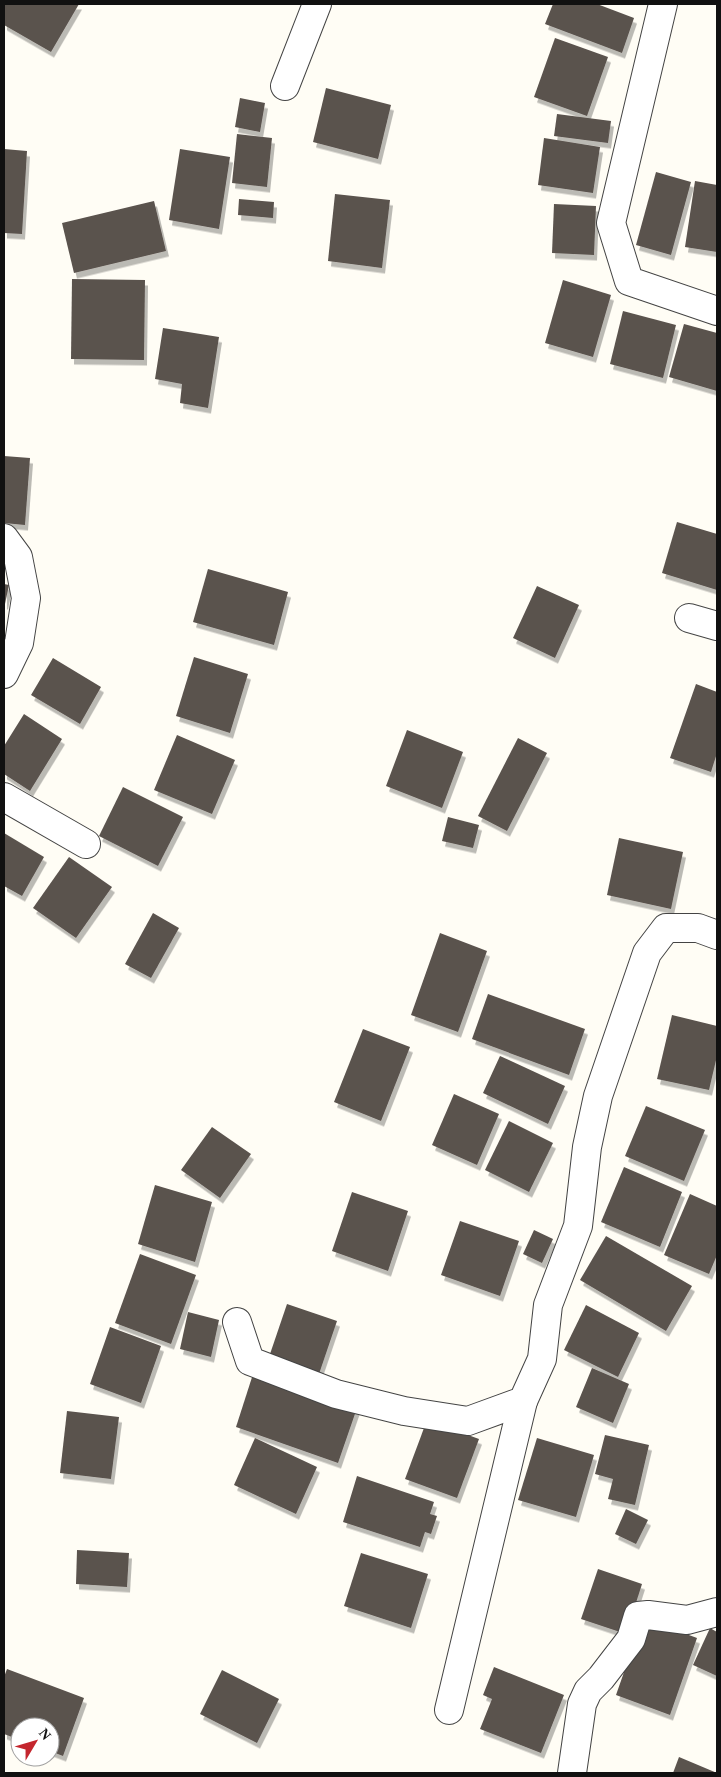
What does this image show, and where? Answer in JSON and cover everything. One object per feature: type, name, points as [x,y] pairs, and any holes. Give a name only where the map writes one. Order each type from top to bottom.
[{"type":"street","points":[[285,86],[310,17],[318,4]]},
{"type":"street","points":[[663,4],[611,223],[629,281],[717,312]]},
{"type":"street","points":[[4,538],[18,557],[26,598],[19,643],[4,674]]},
{"type":"street","points":[[689,618],[717,626]]},
{"type":"street","points":[[4,797],[86,844]]},
{"type":"street","points":[[449,1710],[523,1401],[542,1360],[548,1305],[578,1226],[588,1146],[598,1096],[647,953],[666,928],[698,928],[717,935]]},
{"type":"street","points":[[237,1322],[250,1361],[336,1394],[404,1411],[468,1420],[523,1401]]},
{"type":"street","points":[[572,1773],[582,1704],[588,1691],[601,1678],[631,1639],[638,1616],[648,1615],[688,1620],[717,1612]]},
{"type":"building","points":[[4,4],[79,4],[51,52],[4,25]]},
{"type":"building","points":[[553,4],[597,4],[634,18],[622,53],[545,24]]},
{"type":"building","points":[[555,38],[608,57],[587,116],[534,97]]},
{"type":"building","points":[[326,88],[391,105],[378,159],[313,142]]},
{"type":"building","points":[[240,98],[265,103],[260,132],[235,127]]},
{"type":"building","points":[[557,114],[611,121],[608,143],[554,136]]},
{"type":"building","points":[[237,134],[272,138],[267,187],[232,183]]},
{"type":"building","points":[[544,138],[600,147],[593,193],[538,185]]},
{"type":"building","points":[[4,149],[27,151],[22,234],[4,233]]},
{"type":"building","points":[[180,149],[230,157],[219,229],[169,220]]},
{"type":"building","points":[[656,172],[691,182],[671,255],[636,245]]},
{"type":"building","points":[[695,181],[717,185],[717,252],[685,247]]},
{"type":"building","points":[[335,194],[390,200],[382,268],[328,261]]},
{"type":"building","points":[[239,199],[274,202],[273,218],[238,215]]},
{"type":"building","points":[[154,201],[166,251],[74,273],[62,223]]},
{"type":"building","points":[[554,204],[596,206],[594,255],[552,253]]},
{"type":"building","points":[[72,279],[145,280],[144,360],[71,359]]},
{"type":"building","points":[[563,280],[611,295],[593,357],[545,343]]},
{"type":"building","points":[[623,311],[676,325],[663,378],[610,364]]},
{"type":"building","points":[[684,324],[717,333],[717,391],[669,377]]},
{"type":"building","points":[[163,328],[219,337],[208,408],[180,403],[182,384],[155,379]]},
{"type":"building","points":[[4,456],[30,458],[25,525],[4,523]]},
{"type":"building","points":[[677,522],[717,534],[717,590],[662,573]]},
{"type":"building","points":[[208,569],[288,592],[274,645],[193,622]]},
{"type":"building","points":[[4,584],[9,585],[5,604],[4,604]]},
{"type":"building","points":[[537,586],[579,605],[555,658],[513,638]]},
{"type":"building","points":[[194,657],[248,674],[230,733],[176,716]]},
{"type":"building","points":[[53,658],[101,687],[80,724],[31,695]]},
{"type":"building","points":[[696,684],[717,692],[717,753],[711,772],[670,758]]},
{"type":"building","points":[[24,714],[62,739],[30,791],[4,774],[4,746]]},
{"type":"building","points":[[407,730],[463,752],[442,808],[386,786]]},
{"type":"building","points":[[177,735],[235,760],[212,814],[154,790]]},
{"type":"building","points":[[518,738],[547,753],[507,831],[478,816]]},
{"type":"building","points":[[123,787],[183,817],[158,866],[99,836]]},
{"type":"building","points":[[448,817],[479,825],[473,848],[442,841]]},
{"type":"building","points":[[4,833],[44,857],[22,896],[4,886]]},
{"type":"building","points":[[619,838],[683,852],[671,909],[607,895]]},
{"type":"building","points":[[69,857],[112,887],[76,938],[33,908]]},
{"type":"building","points":[[153,913],[179,928],[151,978],[125,964]]},
{"type":"building","points":[[440,933],[487,951],[458,1032],[411,1015]]},
{"type":"building","points":[[488,994],[585,1029],[569,1075],[472,1039]]},
{"type":"building","points":[[672,1015],[717,1026],[717,1056],[709,1090],[657,1079]]},
{"type":"building","points":[[363,1029],[410,1047],[381,1121],[334,1102]]},
{"type":"building","points":[[500,1056],[565,1086],[548,1124],[483,1093]]},
{"type":"building","points":[[454,1094],[499,1114],[477,1165],[432,1145]]},
{"type":"building","points":[[646,1106],[705,1130],[684,1181],[625,1156]]},
{"type":"building","points":[[509,1121],[553,1143],[529,1192],[485,1170]]},
{"type":"building","points":[[212,1127],[251,1154],[220,1198],[181,1170]]},
{"type":"building","points":[[624,1167],[682,1192],[660,1247],[601,1222]]},
{"type":"building","points":[[155,1185],[212,1202],[195,1262],[138,1244]]},
{"type":"building","points":[[352,1192],[408,1211],[388,1271],[332,1251]]},
{"type":"building","points":[[690,1194],[717,1206],[717,1255],[709,1274],[664,1255]]},
{"type":"building","points":[[460,1221],[519,1241],[500,1296],[441,1275]]},
{"type":"building","points":[[534,1230],[553,1239],[542,1263],[523,1254]]},
{"type":"building","points":[[606,1236],[692,1286],[666,1331],[580,1280]]},
{"type":"building","points":[[140,1254],[196,1275],[171,1344],[115,1323]]},
{"type":"building","points":[[287,1304],[337,1321],[319,1374],[269,1357]]},
{"type":"building","points":[[586,1305],[639,1333],[618,1377],[564,1350]]},
{"type":"building","points":[[188,1312],[219,1320],[211,1357],[180,1349]]},
{"type":"building","points":[[110,1327],[161,1346],[141,1403],[90,1384]]},
{"type":"building","points":[[592,1368],[629,1384],[613,1423],[576,1407]]},
{"type":"building","points":[[254,1371],[357,1408],[338,1463],[236,1427]]},
{"type":"building","points":[[67,1411],[119,1417],[111,1479],[60,1473]]},
{"type":"building","points":[[427,1420],[479,1439],[457,1498],[405,1479]]},
{"type":"building","points":[[605,1435],[649,1445],[635,1505],[608,1499],[613,1479],[595,1474]]},
{"type":"building","points":[[255,1438],[317,1467],[296,1514],[234,1485]]},
{"type":"building","points":[[537,1438],[594,1455],[576,1517],[518,1500]]},
{"type":"building","points":[[357,1476],[434,1502],[430,1514],[437,1516],[431,1534],[425,1532],[420,1547],[343,1522]]},
{"type":"building","points":[[626,1509],[648,1520],[636,1544],[615,1534]]},
{"type":"building","points":[[77,1550],[129,1553],[127,1587],[76,1584]]},
{"type":"building","points":[[361,1553],[428,1574],[411,1628],[344,1606]]},
{"type":"building","points":[[598,1569],[642,1584],[626,1634],[581,1619]]},
{"type":"building","points":[[643,1618],[697,1638],[670,1715],[616,1695]]},
{"type":"building","points":[[710,1628],[717,1632],[717,1676],[693,1665]]},
{"type":"building","points":[[494,1667],[564,1695],[541,1753],[480,1729],[492,1699],[483,1695]]},
{"type":"building","points":[[7,1669],[84,1698],[63,1756],[60,1755],[60,1717],[10,1717],[10,1736],[4,1734],[4,1677]]},
{"type":"building","points":[[222,1670],[279,1699],[257,1743],[200,1714]]},
{"type":"building","points":[[679,1757],[717,1773],[673,1773]]}]
